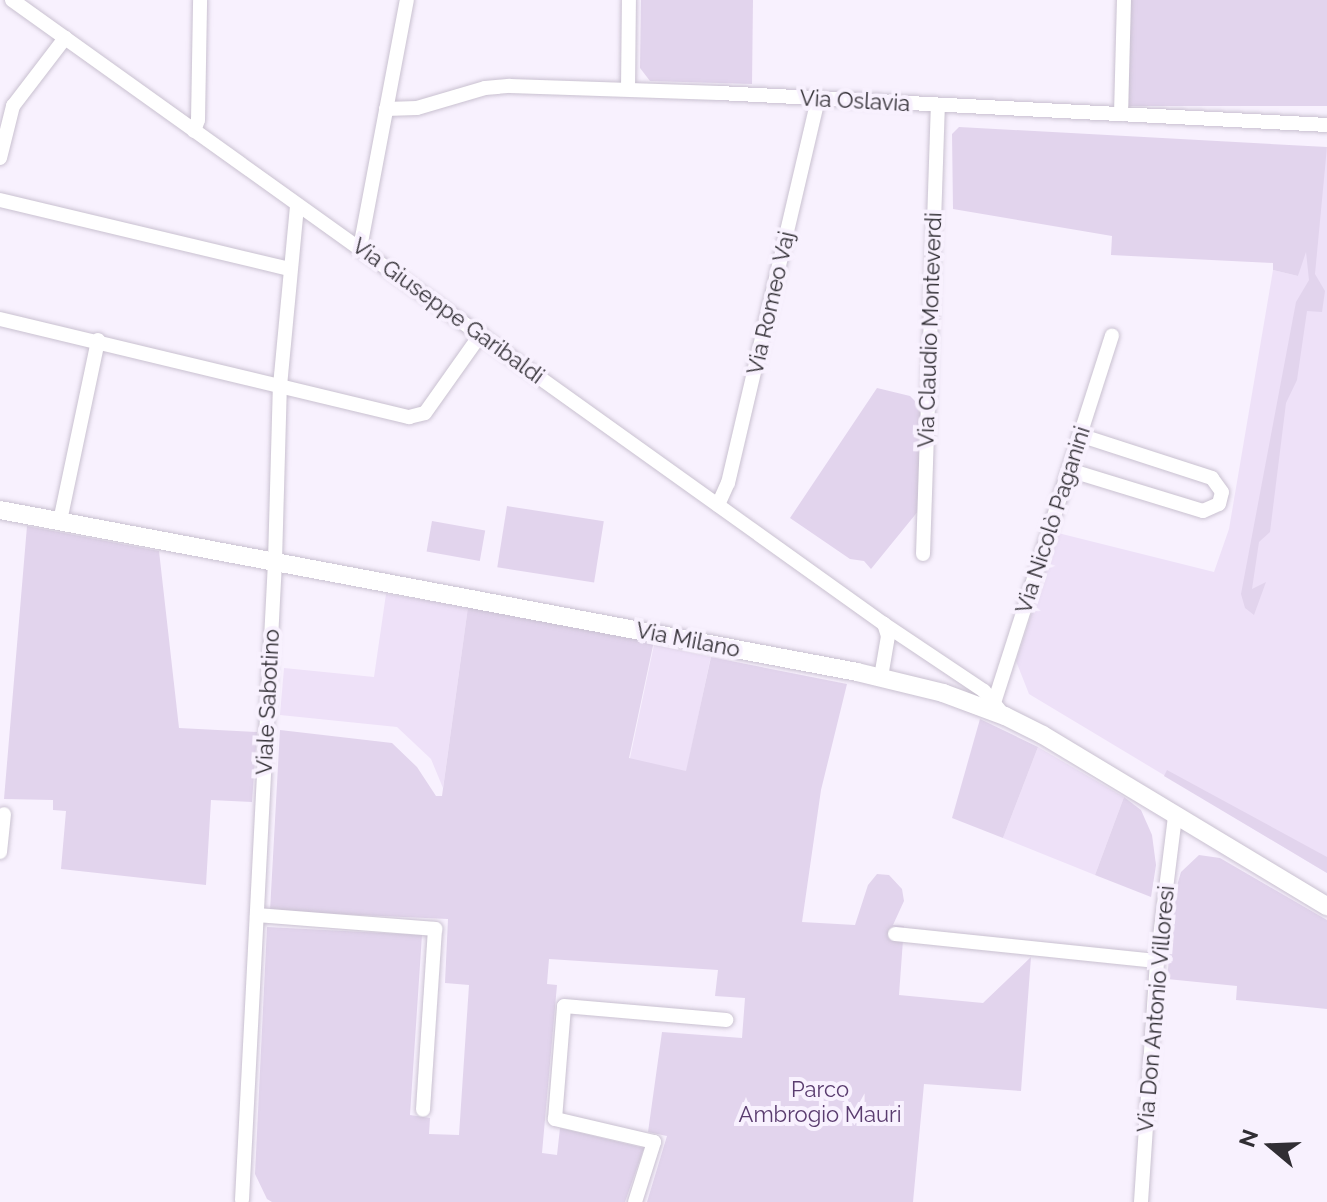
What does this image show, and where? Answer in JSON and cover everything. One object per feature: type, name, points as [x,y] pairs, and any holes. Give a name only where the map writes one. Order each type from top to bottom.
[{"type":"main road","name":"Via Milano","points":[[0,510],[881,677],[943,693],[999,710],[1327,906]]},
{"type":"street","name":"Via Giuseppe Garibaldi","points":[[12,0],[884,624],[984,691],[999,710]]},
{"type":"street","points":[[194,131],[198,120],[200,0]]},
{"type":"street","points":[[360,248],[407,0]]},
{"type":"street","points":[[628,89],[629,0]]},
{"type":"street","points":[[1121,114],[1124,0]]},
{"type":"street","points":[[0,158],[7,104],[65,38]]},
{"type":"street","name":"Via Oslavia","points":[[386,109],[417,108],[485,88],[628,89],[1327,125]]},
{"type":"street","name":"Via Romeo Vaj","points":[[718,505],[728,483],[818,99]]},
{"type":"street","name":"Via Claudio Monteverdi","points":[[923,554],[938,107]]},
{"type":"street","points":[[0,200],[289,269]]},
{"type":"street","name":"Viale Sabotino","points":[[242,1201],[275,561],[280,386],[297,206]]},
{"type":"street","points":[[0,319],[418,416],[425,413],[481,334]]},
{"type":"street","name":"Via Nicolò Paganini","points":[[999,710],[1069,470],[1112,336]]},
{"type":"street","points":[[60,521],[98,340]]},
{"type":"street","points":[[1069,470],[1203,511],[1219,504],[1222,492],[1212,478],[1080,435]]},
{"type":"street","points":[[881,677],[888,636],[884,624]]},
{"type":"street","points":[[0,852],[4,814]]},
{"type":"street","name":"Via Don Antonio Villoresi","points":[[1141,1202],[1157,961],[1175,817]]},
{"type":"street","points":[[257,915],[435,929],[423,1110]]},
{"type":"street","points":[[895,934],[1157,961]]},
{"type":"street","points":[[635,1202],[654,1142],[555,1119],[564,1006],[726,1020]]},
{"type":"shaded area","points":[[1327,147],[1327,873],[1029,694],[1016,661],[1058,533],[1214,572],[1229,529],[1273,270],[1298,276]]},
{"type":"shaded area","points":[[386,594],[468,607],[443,788],[431,759],[397,727],[280,715],[284,668],[374,677]]},
{"type":"shaded area","points":[[654,645],[711,657],[686,772],[630,759]]},
{"type":"shaded area","points":[[1038,747],[1124,797],[1095,875],[1003,838]]},
{"type":"green space","points":[[641,0],[753,0],[752,84],[650,81],[640,68]]},
{"type":"green space","points":[[1129,0],[1327,0],[1327,106],[1129,106]]},
{"type":"green space","points":[[959,127],[1327,147],[1315,274],[1325,291],[1322,312],[1307,311],[1297,380],[1286,403],[1270,532],[1259,542],[1252,589],[1266,582],[1254,615],[1245,608],[1241,594],[1296,302],[1309,280],[1306,252],[1298,276],[1273,270],[1273,263],[1111,255],[1112,236],[953,209],[952,134]]},
{"type":"green space","points":[[877,388],[910,396],[921,407],[919,510],[871,569],[864,561],[850,559],[790,518]]},
{"type":"green space","points":[[507,506],[604,521],[594,583],[497,567]]},
{"type":"green space","points":[[432,521],[485,530],[480,561],[427,552]]},
{"type":"green space","points":[[27,526],[159,551],[179,728],[257,732],[252,802],[211,800],[206,885],[61,869],[66,811],[53,810],[53,800],[4,799]]},
{"type":"green space","name":"Parco Ambrogio Mauri","points":[[468,607],[654,641],[629,758],[686,771],[711,657],[847,684],[821,790],[802,922],[855,925],[868,885],[877,874],[889,875],[902,889],[904,901],[893,925],[904,926],[899,995],[983,1003],[1031,957],[1021,1091],[924,1084],[913,1202],[647,1202],[667,1136],[648,1132],[662,1032],[742,1038],[745,998],[715,996],[718,970],[549,959],[547,984],[557,985],[542,1153],[557,1155],[560,1128],[644,1148],[625,1202],[272,1202],[267,1199],[255,1174],[267,927],[422,935],[410,1115],[430,1118],[429,1134],[459,1135],[469,985],[445,983],[448,919],[270,911],[280,730],[392,743],[417,767],[436,796],[442,796]]},
{"type":"green space","points":[[980,719],[1038,747],[1003,838],[952,818]]},
{"type":"green space","points":[[1167,770],[1327,857],[1327,873],[1164,776]]},
{"type":"green space","points":[[1124,797],[1141,810],[1152,835],[1156,865],[1151,897],[1095,875]]},
{"type":"green space","points":[[1199,855],[1220,858],[1327,920],[1327,1009],[1236,1000],[1237,986],[1167,979],[1176,889],[1181,872]]}]
